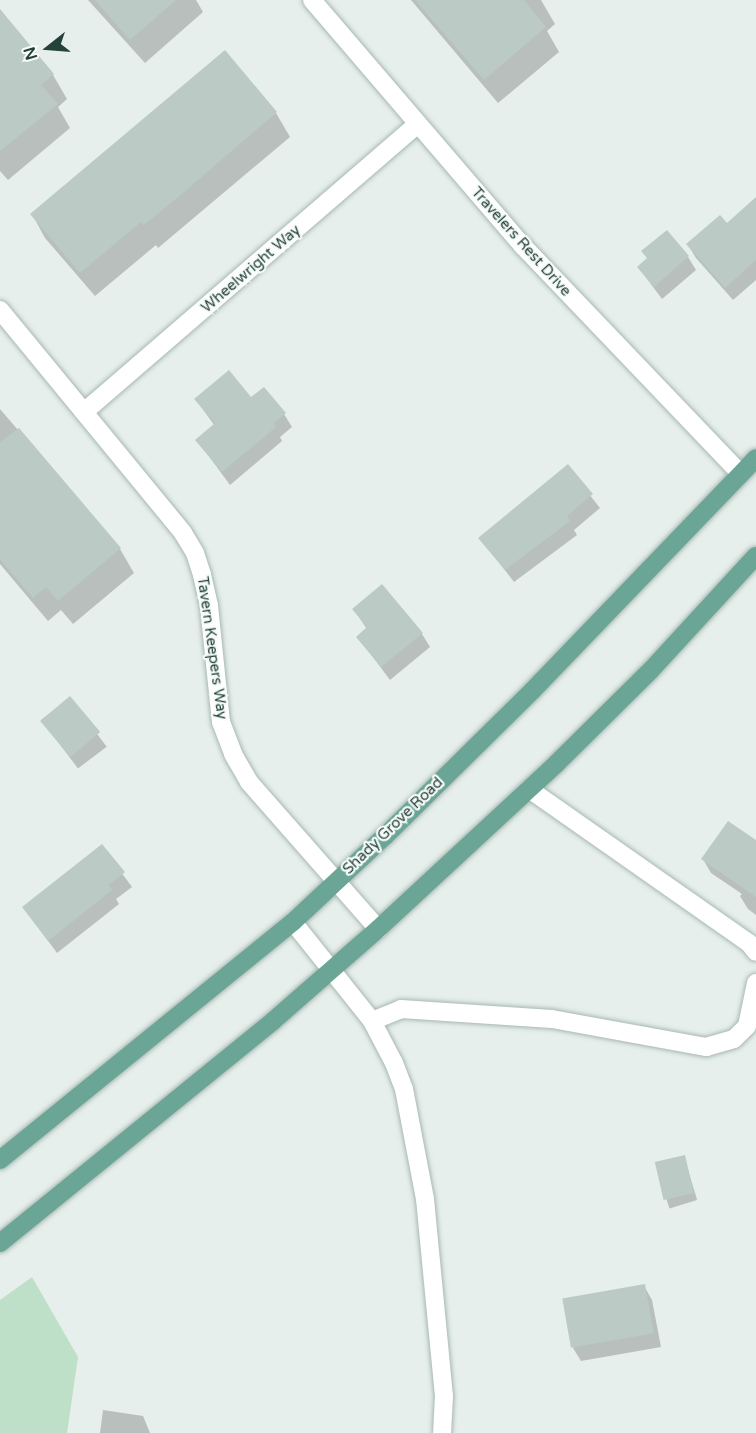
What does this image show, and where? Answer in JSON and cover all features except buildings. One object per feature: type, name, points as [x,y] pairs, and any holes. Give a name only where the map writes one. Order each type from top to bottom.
[{"type":"main road","name":"Shady Grove Road","points":[[0,1160],[293,922],[532,691],[756,458]]},
{"type":"main road","points":[[0,1243],[273,1022],[378,929],[529,789],[651,670],[756,555]]},
{"type":"street","name":"Travelers Rest Drive","points":[[312,0],[417,126],[523,246],[741,474]]},
{"type":"street","name":"Wheelwright Way","points":[[84,412],[417,126]]},
{"type":"street","name":"Tavern Keepers Way","points":[[0,310],[169,512],[195,553],[209,606],[221,722],[233,754],[249,782],[378,929]]},
{"type":"street","points":[[529,789],[748,943],[756,952]]},
{"type":"street","points":[[293,922],[372,1021],[394,1063],[404,1089],[425,1199],[444,1396],[442,1433]]},
{"type":"street","points":[[372,1021],[401,1009],[552,1019],[706,1047],[734,1039],[747,1026],[756,983]]},
{"type":"green space","points":[[32,1277],[78,1357],[67,1433],[0,1433],[0,1300]]}]
